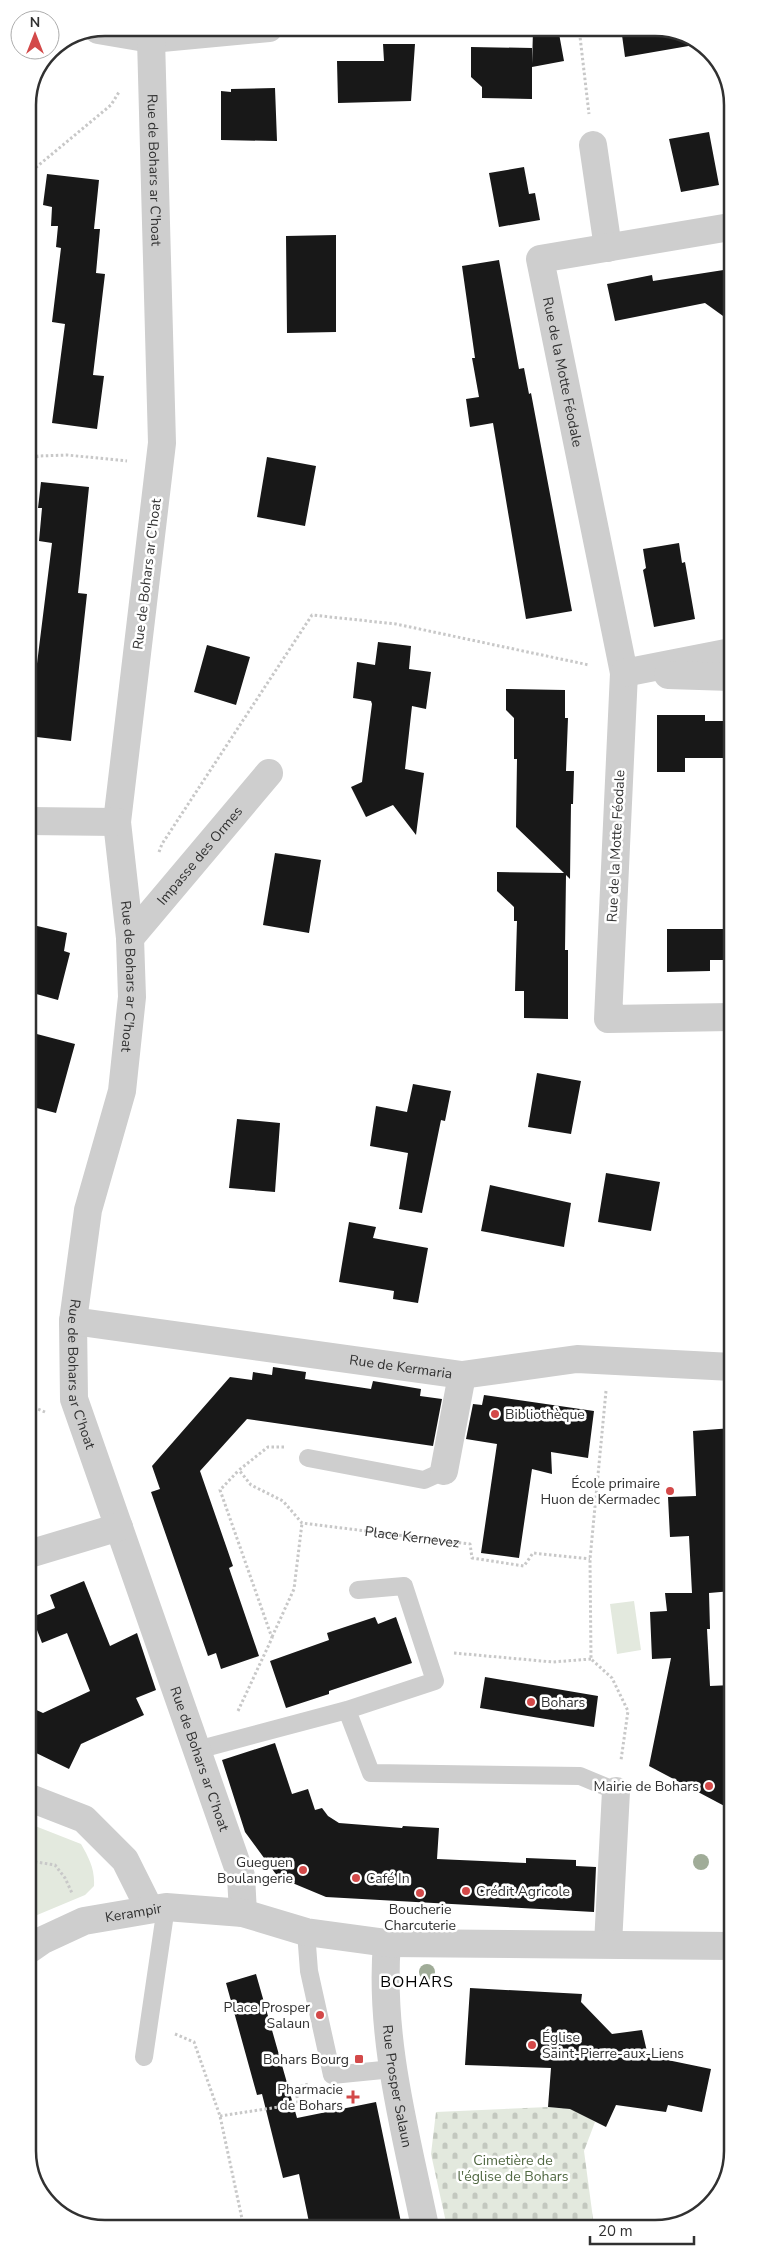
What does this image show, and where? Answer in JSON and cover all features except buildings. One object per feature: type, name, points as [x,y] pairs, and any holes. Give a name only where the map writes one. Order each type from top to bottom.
[{"type":"street","points":[[133,36],[151,39],[183,36]]},
{"type":"street","name":"Rue de Bohars ar C'hoat","points":[[151,39],[162,443],[117,822],[130,938],[132,997],[122,1091],[88,1210],[73,1321],[74,1399],[119,1527],[209,1747],[241,1876],[243,1913]]},
{"type":"street","points":[[593,145],[608,248]]},
{"type":"street","name":"Rue de la Motte Féodale","points":[[724,228],[540,259],[624,673],[608,1019],[724,1017]]},
{"type":"street","points":[[624,673],[724,653]]},
{"type":"street","points":[[624,673],[724,678]]},
{"type":"street","name":"Impasse des Ormes","points":[[130,938],[269,774]]},
{"type":"street","points":[[36,821],[117,822]]},
{"type":"street","name":"Rue de Kermaria","points":[[73,1321],[462,1374],[577,1359],[724,1367]]},
{"type":"street","points":[[444,1471],[462,1374]]},
{"type":"street","points":[[36,1552],[119,1527]]},
{"type":"street","points":[[608,1944],[616,1791]]},
{"type":"street","points":[[36,1800],[84,1819],[125,1860],[158,1908]]},
{"type":"street","name":"Kerampir","points":[[36,1945],[84,1921],[158,1908],[243,1913]]},
{"type":"street","points":[[243,1913],[306,1932],[387,1943],[724,1946]]},
{"type":"street","name":"Rue Prosper Salaun","points":[[387,1943],[384,1971],[393,2069],[424,2220]]},
{"type":"lane","points":[[308,1458],[424,1480],[444,1471]]},
{"type":"lane","points":[[209,1747],[347,1710],[435,1681],[404,1586],[358,1590]]},
{"type":"lane","points":[[347,1710],[371,1773],[580,1776],[616,1791]]},
{"type":"lane","points":[[144,2057],[158,1908]]},
{"type":"lane","points":[[306,1932],[309,1971],[332,2075],[393,2069]]},
{"type":"path","points":[[580,36],[593,145]]},
{"type":"path","points":[[36,167],[111,105],[121,89]]},
{"type":"path","points":[[36,457],[67,455],[160,464]]},
{"type":"path","points":[[158,854],[162,844],[312,615],[396,624],[624,673]]},
{"type":"path","points":[[591,1659],[590,1559],[609,1361]]},
{"type":"path","points":[[272,1638],[220,1490],[239,1470],[268,1447],[292,1448],[308,1458]]},
{"type":"path","points":[[209,1747],[272,1638],[294,1589],[302,1523],[283,1501],[251,1485],[239,1470]]},
{"type":"path","name":"Place Kernevez","points":[[302,1523],[470,1544],[472,1558],[524,1566],[533,1553],[590,1559]]},
{"type":"path","points":[[425,1650],[553,1662],[591,1659],[612,1678],[628,1711],[616,1791]]},
{"type":"path","points":[[36,1862],[55,1865],[65,1878],[84,1921]]},
{"type":"path","points":[[194,2042],[220,2116],[242,2220]]},
{"type":"path","points":[[220,2116],[298,2104],[296,2088]]},
{"type":"green space","points":[[634,1601],[641,1650],[617,1654],[610,1604]]},
{"type":"green space","points":[[36,1826],[81,1844],[87,1854],[94,1874],[94,1886],[85,1895],[36,1915]]},
{"type":"green space","name":"Cimetière de l'église de Bohars","points":[[548,2107],[574,2109],[595,2122],[584,2151],[593,2220],[445,2220],[431,2154],[436,2112]]},
{"type":"place","name":"Bibliothèque","points":[[495,1414]]},
{"type":"place","name":"École primaire Huon de Kermadec","points":[[670,1491]]},
{"type":"place","name":"Bohars","points":[[531,1702]]},
{"type":"place","name":"Mairie de Bohars","points":[[709,1786]]},
{"type":"place","name":"Gueguen Boulangerie","points":[[303,1870]]},
{"type":"place","name":"Café In","points":[[356,1878]]},
{"type":"place","name":"Crédit Agricole","points":[[466,1891]]},
{"type":"place","name":"Boucherie Charcuterie","points":[[420,1893]]},
{"type":"place","name":"Place Prosper Salaun","points":[[320,2015]]},
{"type":"place","name":"Église Saint-Pierre-aux-Liens","points":[[532,2045]]},
{"type":"place","name":"Bohars Bourg","points":[[359,2059]]},
{"type":"place","name":"Pharmacie de Bohars","points":[[353,2097]]},
{"type":"district","name":"BOHARS","points":[[417,1982]]}]
